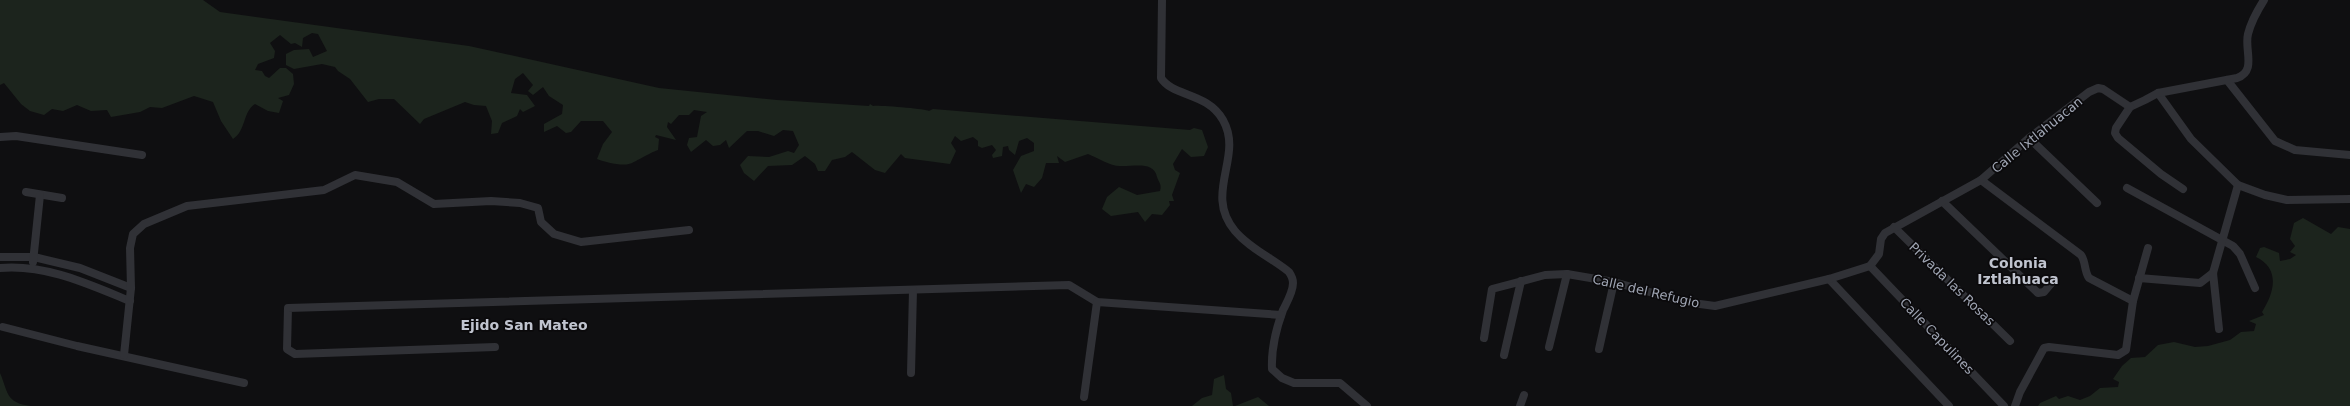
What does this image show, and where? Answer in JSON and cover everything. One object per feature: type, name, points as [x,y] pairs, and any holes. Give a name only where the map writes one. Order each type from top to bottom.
[{"type":"street","points":[[1162,0],[1161,78],[1169,86],[1207,102],[1222,118],[1227,128],[1230,146],[1221,196],[1225,214],[1235,231],[1249,243],[1278,263],[1292,277],[1293,284],[1291,292],[1281,315],[1274,338],[1271,357],[1272,368],[1282,378],[1294,383],[1340,383],[1367,406]]},
{"type":"street","points":[[2183,189],[2161,174],[2115,134],[2116,128],[2130,107],[2158,93],[2241,77],[2248,67],[2247,35],[2264,0]]},
{"type":"street","points":[[2227,80],[2275,141],[2295,150],[2350,155]]},
{"type":"street","name":"Calle Ixtlahuacan","points":[[1870,266],[1879,254],[1882,236],[1981,180],[2029,138],[2090,92],[2098,88],[2117,97],[2130,107]]},
{"type":"street","points":[[2158,93],[2191,139],[2238,185],[2265,195],[2287,200],[2350,199]]},
{"type":"street","points":[[0,137],[16,136],[142,155]]},
{"type":"street","points":[[2029,138],[2097,203]]},
{"type":"street","points":[[124,355],[131,288],[130,248],[133,234],[144,224],[187,206],[324,190],[355,175],[397,182],[434,204],[491,201],[520,203],[538,208],[541,222],[554,234],[581,242],[689,230]]},
{"type":"street","points":[[1981,180],[2081,255],[2084,259],[2086,273],[2090,278],[2133,301]]},
{"type":"street","points":[[2219,329],[2213,273],[2238,185]]},
{"type":"street","points":[[2127,188],[2233,246],[2240,254],[2256,288]]},
{"type":"street","points":[[26,192],[62,198]]},
{"type":"street","points":[[33,268],[40,194]]},
{"type":"street","points":[[1942,201],[2038,293],[2044,292],[2055,279]]},
{"type":"street","name":"Privada las Rosas","points":[[1894,228],[2010,341]]},
{"type":"street","points":[[2015,406],[2020,392],[2044,348],[2050,346],[2118,355],[2124,353],[2128,347],[2133,301],[2148,248]]},
{"type":"street","points":[[0,257],[34,257],[80,268],[131,288]]},
{"type":"street","name":"Calle del Refugio","points":[[1484,338],[1492,289],[1545,275],[1567,274],[1614,282],[1685,302],[1715,306],[1830,279],[1870,266]]},
{"type":"street","name":"Calle Capulines","points":[[1870,266],[2004,406]]},
{"type":"street","points":[[0,268],[33,268],[76,279],[130,301]]},
{"type":"street","points":[[2139,278],[2200,283],[2213,273]]},
{"type":"street","points":[[1548,347],[1567,274]]},
{"type":"street","points":[[1830,279],[1949,406]]},
{"type":"street","points":[[1504,355],[1521,281]]},
{"type":"street","points":[[1599,350],[1614,282]]},
{"type":"street","points":[[495,346],[295,354],[287,348],[288,308],[1069,285],[1097,302],[1281,315]]},
{"type":"street","points":[[911,372],[913,290]]},
{"type":"street","points":[[1084,397],[1097,302]]},
{"type":"street","points":[[3,327],[77,346],[124,355],[244,383]]},
{"type":"street","points":[[1520,406],[1524,395]]},
{"type":"shaded area","points":[[0,0],[203,0],[220,12],[469,46],[659,88],[777,100],[869,106],[870,104],[873,106],[902,107],[929,111],[933,109],[1190,130],[1194,128],[1202,130],[1208,147],[1204,156],[1191,157],[1182,149],[1173,164],[1175,170],[1180,173],[1172,195],[1174,201],[1169,201],[1170,205],[1162,215],[1152,214],[1145,222],[1138,212],[1111,216],[1102,209],[1107,197],[1119,187],[1137,195],[1160,191],[1160,185],[1155,172],[1152,168],[1147,166],[1116,166],[1088,154],[1065,162],[1057,156],[1059,163],[1046,163],[1042,178],[1034,187],[1026,184],[1021,193],[1013,170],[1021,156],[1034,151],[1034,143],[1027,138],[1019,141],[1015,155],[1009,150],[1008,146],[1003,147],[1002,156],[993,158],[992,155],[996,150],[992,145],[982,148],[978,146],[978,141],[973,137],[961,141],[955,136],[951,143],[956,151],[950,164],[905,158],[901,154],[885,173],[875,170],[852,152],[845,157],[832,160],[825,171],[818,171],[815,164],[805,156],[792,165],[768,166],[754,181],[744,173],[740,165],[748,156],[769,157],[788,151],[794,153],[799,145],[793,131],[783,130],[774,136],[758,131],[747,131],[729,148],[726,140],[720,145],[713,146],[706,140],[691,152],[687,145],[689,138],[697,137],[701,116],[707,112],[694,110],[689,115],[679,115],[671,124],[668,122],[667,127],[676,140],[656,135],[655,137],[659,139],[658,150],[631,163],[617,164],[597,159],[603,144],[612,132],[603,121],[581,121],[571,132],[566,133],[557,126],[544,132],[544,124],[562,114],[563,105],[549,96],[543,87],[533,95],[528,91],[533,85],[523,73],[515,79],[511,93],[527,95],[535,106],[523,112],[520,109],[517,116],[502,123],[498,133],[491,134],[492,121],[486,106],[474,105],[465,102],[424,119],[420,124],[394,99],[379,99],[368,102],[350,79],[338,71],[335,67],[322,64],[294,69],[286,65],[286,54],[294,50],[309,49],[313,57],[327,51],[318,34],[312,33],[303,38],[302,47],[295,43],[291,44],[280,35],[270,43],[275,51],[274,58],[258,64],[255,70],[262,71],[265,76],[269,78],[280,68],[286,68],[293,74],[294,84],[289,95],[278,98],[283,101],[279,113],[268,111],[255,104],[251,107],[240,131],[233,139],[221,121],[213,102],[194,96],[162,108],[150,107],[140,112],[111,117],[107,110],[91,111],[77,105],[63,111],[52,109],[44,115],[30,111],[21,104],[4,83],[0,85]]},
{"type":"shaded area","points":[[2303,218],[2331,234],[2338,227],[2350,229],[2350,406],[2038,406],[2040,403],[2056,396],[2059,399],[2068,396],[2080,400],[2090,396],[2100,388],[2118,387],[2119,382],[2113,379],[2122,366],[2131,358],[2145,357],[2158,345],[2174,342],[2195,347],[2208,346],[2230,340],[2241,332],[2254,331],[2256,324],[2249,321],[2264,315],[2262,312],[2270,297],[2273,282],[2269,268],[2264,262],[2256,257],[2260,248],[2264,247],[2279,253],[2280,261],[2290,259],[2296,255],[2290,252],[2295,246],[2290,239],[2294,223]]},
{"type":"shaded area","points":[[0,373],[6,391],[12,399],[16,402],[31,406],[0,406]]},
{"type":"shaded area","points":[[1224,375],[1226,389],[1231,393],[1233,406],[1192,406],[1202,398],[1212,395],[1214,379]]},
{"type":"shaded area","points":[[1258,397],[1269,406],[1235,406]]},
{"type":"district","name":"Colonia Iztlahuaca","points":[[2018,272]]},
{"type":"district","name":"Ejido San Mateo","points":[[524,325]]}]
